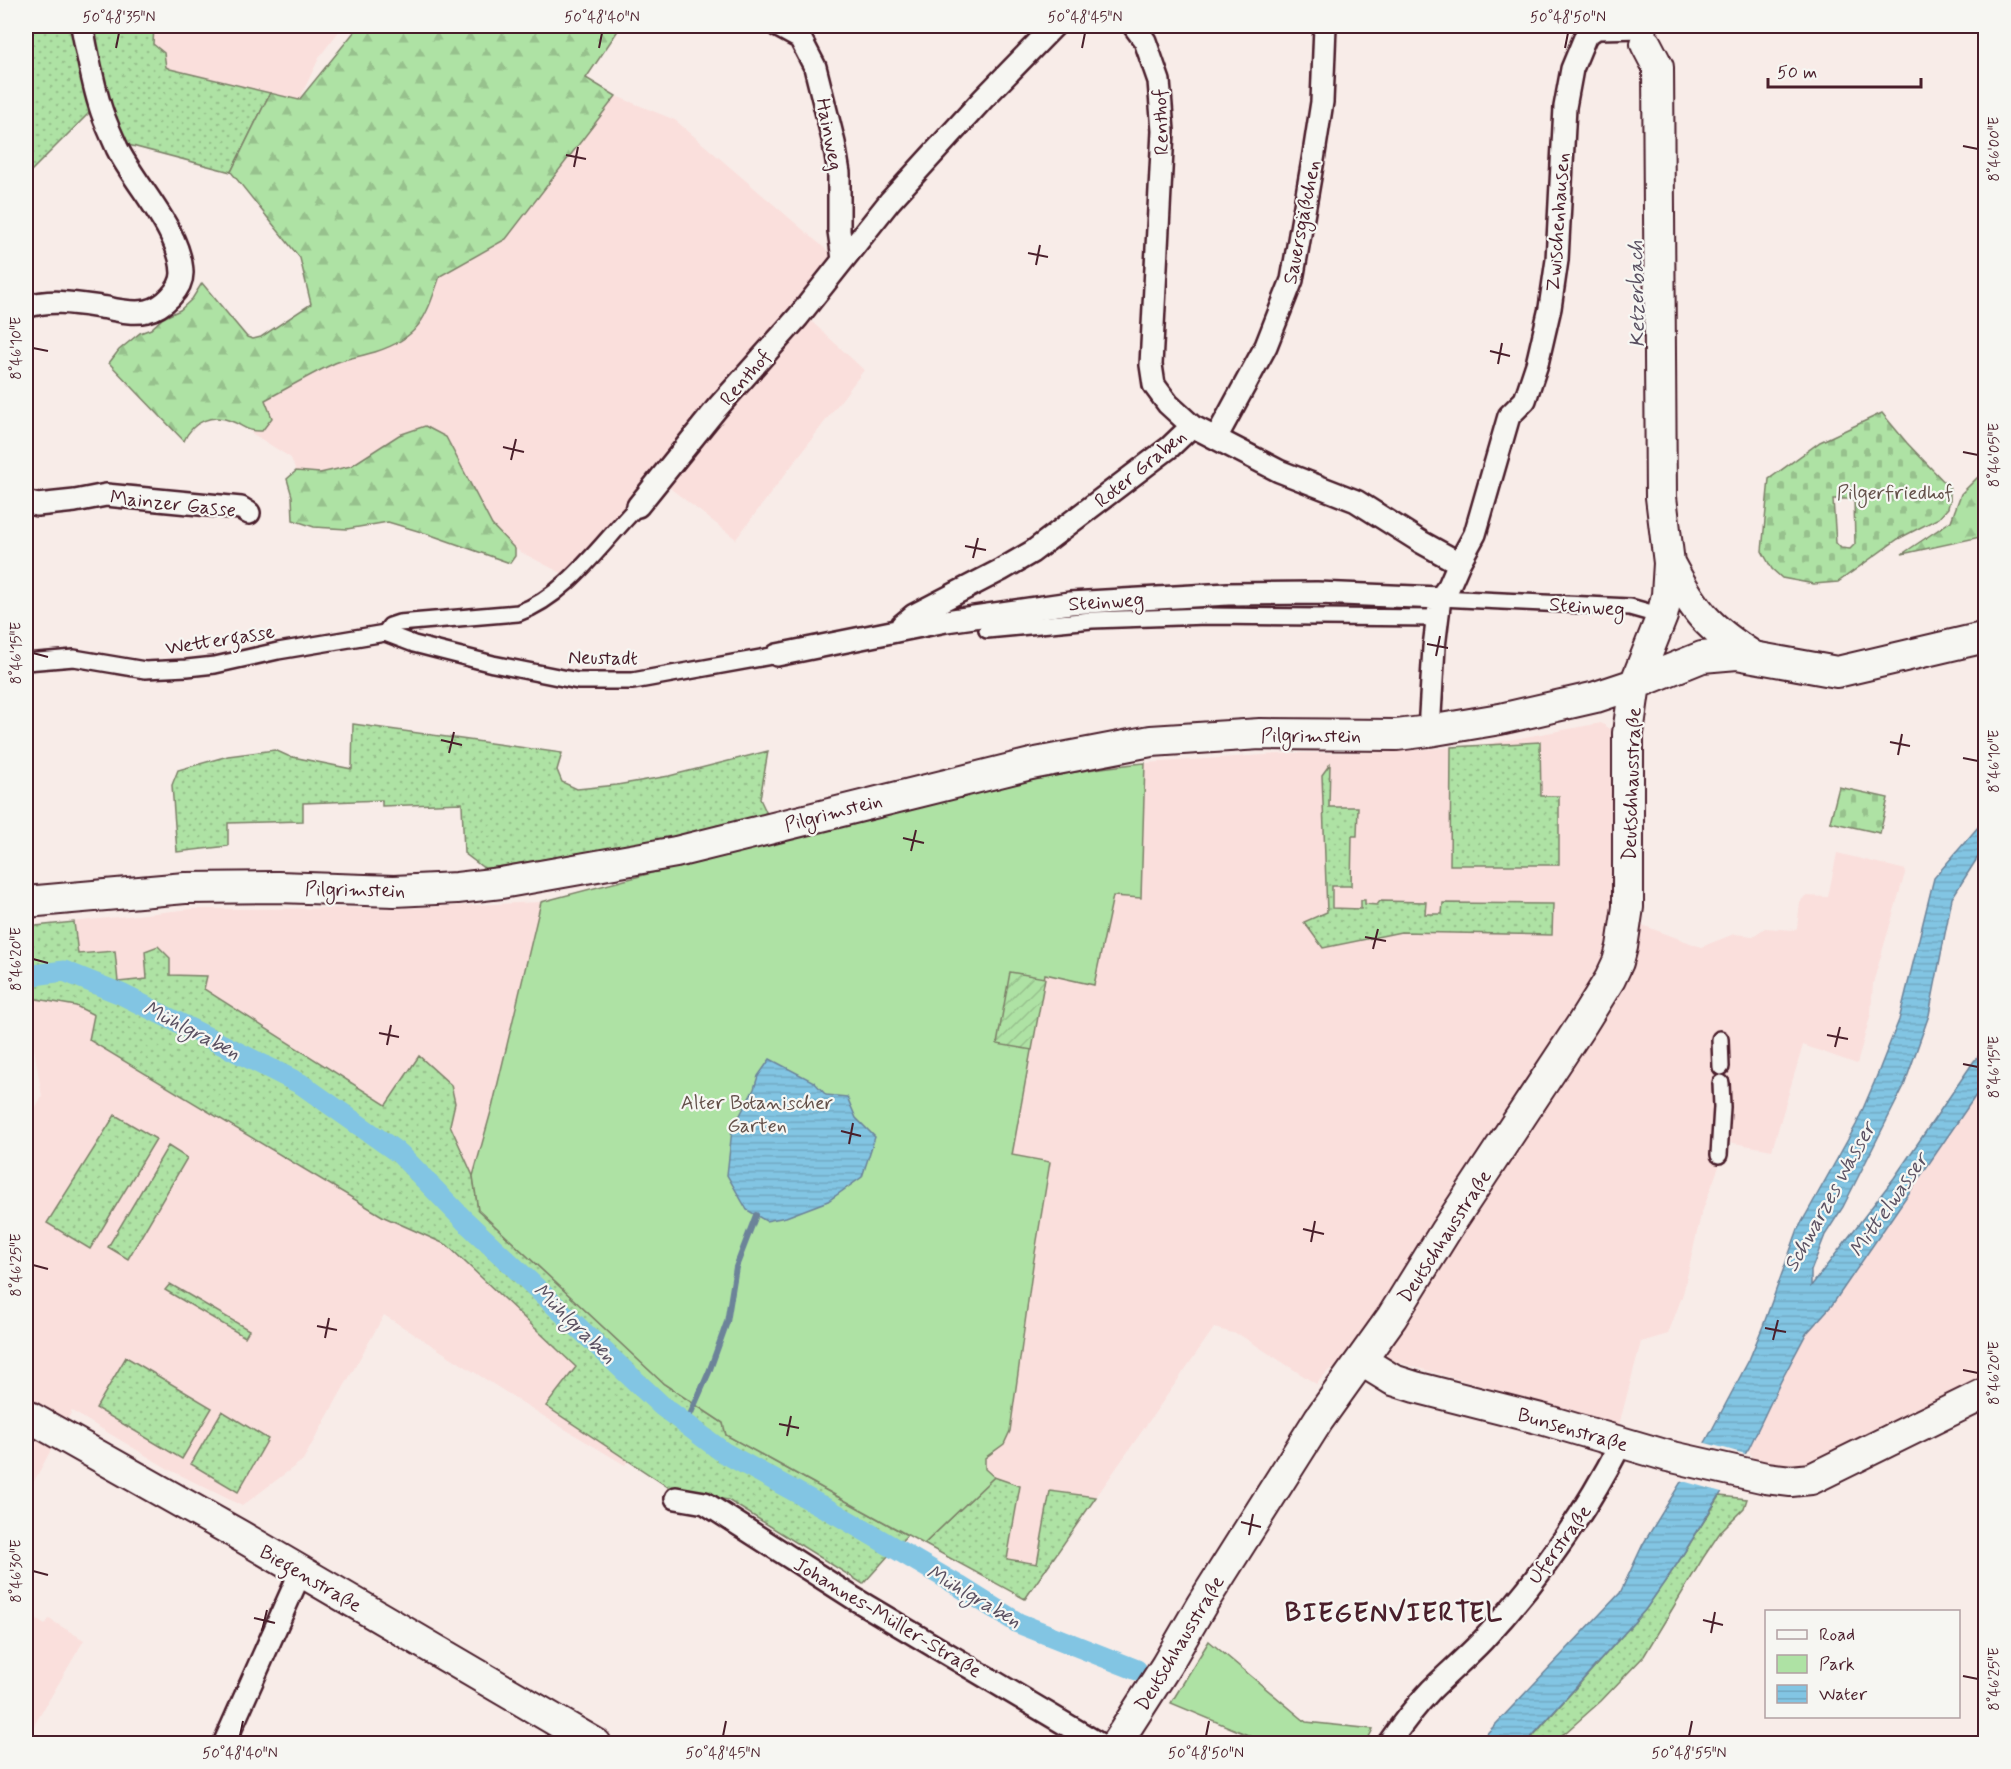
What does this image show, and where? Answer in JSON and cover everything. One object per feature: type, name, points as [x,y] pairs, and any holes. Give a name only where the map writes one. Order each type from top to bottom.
[{"type":"main road","points":[[1635,684],[1662,616],[1667,595],[1669,563],[1661,497],[1658,67],[1646,32]]},
{"type":"main road","points":[[1669,563],[1686,595],[1703,619],[1724,638],[1755,658]]},
{"type":"main road","name":"Pilgrimstein","points":[[26,902],[176,889],[278,887],[394,891],[457,888],[531,879],[676,852],[1030,764],[1151,741],[1260,734],[1397,735],[1500,719],[1557,707],[1635,684],[1702,657],[1716,654],[1737,654],[1837,672],[1986,637]]},
{"type":"main road","name":"Deutschhausstraße","points":[[1116,1743],[1319,1419],[1362,1361],[1610,979],[1622,947],[1628,907],[1628,733],[1635,684]]},
{"type":"main road","name":"Bunsenstraße","points":[[1362,1361],[1393,1380],[1415,1387],[1545,1420],[1668,1456],[1745,1474],[1791,1481],[1811,1479],[1986,1393]]},
{"type":"main road","name":"Biegenstraße","points":[[26,1415],[301,1571],[596,1743]]},
{"type":"street","points":[[26,307],[41,302],[74,303],[132,313],[149,311],[172,295],[181,280],[181,264],[162,219],[118,149],[100,106],[82,26]]},
{"type":"street","name":"Hainweg","points":[[778,26],[800,38],[815,67],[839,173],[839,231],[843,259]]},
{"type":"street","name":"Renthof","points":[[385,633],[390,626],[399,623],[518,613],[548,598],[638,506],[717,408],[798,316],[890,201],[983,99],[1054,26]]},
{"type":"street","name":"Renthof","points":[[1134,26],[1144,41],[1159,81],[1163,131],[1151,365],[1154,385],[1168,404],[1192,426]]},
{"type":"street","name":"Sauersgäßchen","points":[[1216,438],[1266,346],[1292,280],[1322,102],[1325,26]]},
{"type":"street","name":"Zwischenhausen","points":[[1458,563],[1475,534],[1509,416],[1525,400],[1537,364],[1557,260],[1565,107],[1572,69],[1586,35],[1597,28],[1646,32]]},
{"type":"street","name":"Roter Graben","points":[[896,631],[915,615],[1032,552],[1170,447],[1192,426],[1278,471],[1356,501],[1458,563]]},
{"type":"street","name":"Mainzer Gasse","points":[[26,502],[37,505],[106,495],[241,508],[249,513]]},
{"type":"street","points":[[1429,731],[1438,608],[1458,563]]},
{"type":"street","name":"Steinweg","points":[[777,655],[946,621],[1070,603],[1160,597],[1317,593],[1438,608],[1630,607],[1662,616]]},
{"type":"street","points":[[987,630],[1092,620],[1438,608]]},
{"type":"street","name":"Neustadt","points":[[385,633],[429,642],[493,664],[578,681],[633,681],[777,655]]},
{"type":"street","name":"Wettergasse","points":[[26,662],[74,658],[145,670],[187,668],[215,665],[385,633]]},
{"type":"street","points":[[1719,1155],[1722,1107],[1720,1039]]},
{"type":"street","name":"Uferstraße","points":[[1388,1743],[1430,1691],[1484,1639],[1554,1554],[1590,1502],[1621,1443]]},
{"type":"street","name":"Johannes-Müller-Straße","points":[[676,1498],[705,1503],[855,1599],[1099,1743]]},
{"type":"street","points":[[224,1743],[301,1571]]},
{"type":"shaded area","points":[[154,26],[343,26],[320,56],[299,100],[166,67],[164,53],[153,44]]},
{"type":"shaded area","points":[[616,96],[675,120],[836,258],[796,307],[864,370],[736,539],[654,476],[565,575],[515,549],[492,525],[446,437],[399,435],[351,466],[319,473],[296,471],[291,458],[250,432],[262,431],[265,400],[337,362],[374,352],[404,339],[417,328],[428,312],[440,276],[506,239]]},
{"type":"shaded area","points":[[1601,723],[1612,730],[1618,916],[1701,947],[1734,934],[1753,936],[1765,928],[1794,930],[1797,928],[1800,902],[1805,896],[1828,897],[1837,853],[1906,870],[1873,983],[1871,1013],[1857,1064],[1803,1045],[1772,1150],[1728,1142],[1701,1215],[1683,1294],[1668,1334],[1641,1342],[1619,1425],[1383,1358],[1330,1369],[1316,1384],[1240,1335],[1214,1328],[1025,1599],[726,1435],[667,1397],[625,1465],[384,1315],[303,1460],[242,1506],[170,1470],[72,1411],[26,1496],[26,1122],[42,1097],[26,1000],[26,927],[191,909],[408,908],[541,902],[662,869],[1044,778],[1116,765],[1294,753],[1391,752],[1487,744]]},
{"type":"shaded area","points":[[1985,1082],[1985,1383],[1801,1469],[1757,1463],[1750,1455],[1749,1448],[1806,1334],[1832,1305]]},
{"type":"shaded area","points":[[26,1613],[45,1625],[49,1619],[84,1640],[26,1736]]},
{"type":"green space","points":[[26,26],[72,26],[91,111],[27,175],[26,147]]},
{"type":"green space","points":[[88,26],[154,26],[153,44],[164,53],[166,67],[270,93],[231,172],[121,143],[105,103]]},
{"type":"green space","points":[[359,26],[621,26],[586,78],[616,96],[506,239],[440,276],[425,314],[412,333],[375,352],[335,363],[265,400],[272,418],[262,431],[249,430],[236,423],[217,418],[197,424],[184,441],[109,363],[119,350],[140,333],[151,329],[163,318],[180,310],[192,299],[202,283],[247,337],[253,339],[261,337],[311,304],[300,258],[231,172],[270,93],[299,100]]},
{"type":"green space","name":"Pilgerfriedhof","points":[[1882,413],[1950,488],[1948,508],[1939,518],[1898,539],[1838,582],[1814,584],[1782,578],[1772,569],[1762,551],[1769,479],[1820,442]],"holes":[[[1833,499],[1854,499],[1855,544],[1850,549],[1841,548],[1836,543]]]},
{"type":"green space","points":[[425,426],[446,437],[492,525],[515,549],[515,556],[510,563],[388,522],[347,529],[314,527],[293,520],[292,496],[287,479],[296,471],[320,473],[351,466],[399,435]]},
{"type":"green space","points":[[1985,470],[1985,536],[1902,554],[1951,521],[1961,494]]},
{"type":"green space","points":[[353,724],[562,753],[557,770],[562,782],[577,789],[669,776],[768,751],[760,799],[768,816],[699,833],[485,869],[464,853],[462,803],[382,806],[382,800],[303,803],[303,821],[228,823],[228,846],[177,852],[172,785],[178,770],[228,756],[275,750],[288,756],[352,769]]},
{"type":"green space","points":[[1540,742],[1541,796],[1559,796],[1559,865],[1450,865],[1451,747]]},
{"type":"green space","name":"Alter Botanischer Garten","points":[[1145,763],[1141,898],[1113,896],[1094,985],[1045,974],[1012,1155],[1050,1162],[1010,1431],[1004,1444],[985,1458],[985,1469],[994,1477],[924,1544],[726,1435],[723,1423],[664,1384],[478,1210],[473,1176],[492,1108],[541,902],[979,791],[1045,777]]},
{"type":"green space","points":[[1330,764],[1329,807],[1358,807],[1357,836],[1352,836],[1351,886],[1332,886],[1332,908],[1361,909],[1361,900],[1365,900],[1365,904],[1377,905],[1380,901],[1426,902],[1425,914],[1442,914],[1443,903],[1553,904],[1552,935],[1401,932],[1323,948],[1304,922],[1327,912],[1322,775]]},
{"type":"green space","points":[[1839,787],[1888,798],[1880,833],[1830,822]]},
{"type":"green space","points":[[74,922],[78,954],[115,951],[118,982],[147,979],[145,951],[158,946],[170,958],[170,975],[207,976],[204,989],[386,1105],[419,1056],[451,1085],[455,1103],[450,1125],[473,1176],[478,1210],[664,1384],[723,1423],[726,1435],[907,1535],[863,1584],[728,1500],[674,1491],[546,1406],[576,1367],[447,1245],[384,1217],[89,1040],[94,1015],[76,1006],[26,997],[26,927]]},
{"type":"green space","points":[[1010,972],[1045,978],[1032,1050],[997,1044]]},
{"type":"green space","points":[[115,1115],[156,1139],[90,1249],[47,1223]]},
{"type":"green space","points":[[168,1146],[187,1158],[128,1259],[108,1247]]},
{"type":"green space","points":[[170,1284],[249,1330],[245,1337],[165,1290]]},
{"type":"green space","points":[[126,1357],[212,1408],[182,1459],[96,1408]]},
{"type":"green space","points":[[222,1411],[268,1439],[238,1492],[191,1464]]},
{"type":"green space","points":[[994,1477],[1020,1486],[1007,1559],[1037,1564],[1050,1491],[1096,1497],[1025,1599],[924,1544]]},
{"type":"green space","points":[[1720,1496],[1747,1499],[1744,1508],[1721,1531],[1703,1558],[1644,1656],[1601,1701],[1565,1733],[1549,1743],[1526,1744],[1645,1610]]},
{"type":"green space","points":[[1209,1641],[1306,1722],[1373,1729],[1366,1743],[1267,1743],[1171,1703]]},
{"type":"water","points":[[1985,819],[1985,846],[1952,898],[1929,1015],[1904,1086],[1843,1207],[1825,1235],[1811,1271],[1811,1286],[1894,1178],[1974,1061],[1985,1049],[1985,1082],[1832,1305],[1806,1334],[1749,1448],[1677,1564],[1645,1610],[1526,1743],[1477,1744],[1620,1593],[1643,1544],[1706,1441],[1749,1360],[1798,1229],[1856,1125],[1874,1083],[1899,1020],[1934,878]]},
{"type":"water","points":[[770,1059],[814,1082],[826,1095],[847,1097],[856,1118],[875,1137],[862,1177],[828,1201],[786,1217],[766,1221],[747,1210],[727,1175],[732,1130],[754,1089],[758,1076]]},
{"type":"pier","points":[[1702,1442],[1749,1455],[1725,1493],[1679,1480]]},
{"type":"waterway","name":"Mühlgraben","points":[[26,976],[64,971],[121,994],[301,1084],[400,1154],[465,1221],[662,1406],[723,1452],[838,1515],[1018,1623],[1137,1670]]},
{"type":"waterway","points":[[686,1424],[709,1372],[727,1322],[736,1267],[756,1215]]},
{"type":"district","name":"BIEGENVIERTEL","points":[[1394,1612]]},
{"type":"water label","name":"Ketzerbach","points":[[1636,294]]},
{"type":"water label","name":"Schwarzes Wasser","points":[[1829,1197]]},
{"type":"water label","name":"Mittelwasser","points":[[1888,1205]]}]
